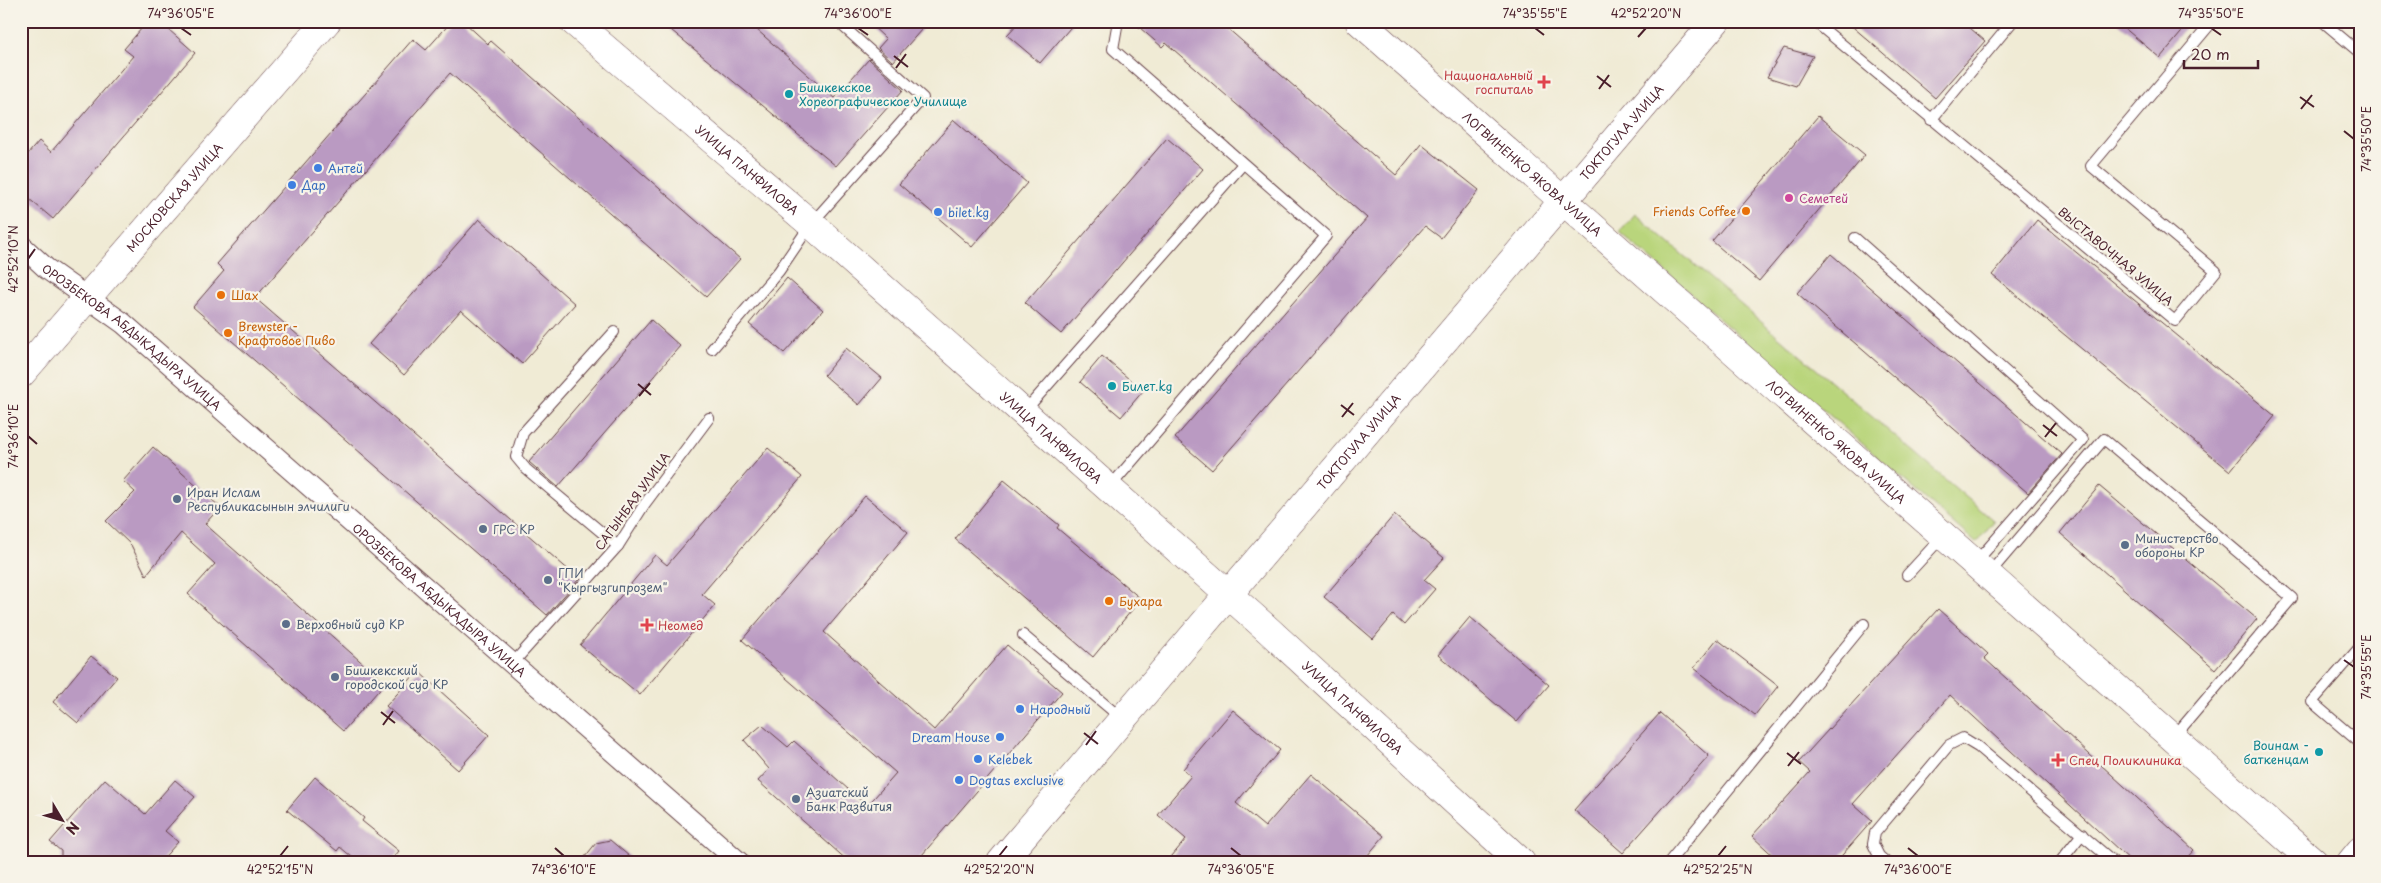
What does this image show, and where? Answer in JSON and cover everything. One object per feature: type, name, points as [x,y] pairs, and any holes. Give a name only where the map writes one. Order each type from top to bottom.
[{"type":"street","name":"МОСКОВСКАЯ УЛИЦА","points":[[21,374],[327,21]]},
{"type":"street","name":"УЛИЦА ПАНФИЛОВА","points":[[573,21],[811,224],[1226,594],[1521,862]]},
{"type":"street","name":"ЛОГВИНЕНКО ЯКОВА УЛИЦА","points":[[1359,21],[2314,862]]},
{"type":"street","name":"ТОКТОГУЛА УЛИЦА","points":[[1000,862],[1226,594],[1716,21]]},
{"type":"street","name":"ОРОЗБЕКОВА АБДЫКАДЫРА УЛИЦА","points":[[21,245],[47,269],[88,296],[123,323],[739,862]]},
{"type":"street","points":[[2350,862],[2360,851]]},
{"type":"lane","points":[[712,349],[779,271],[811,224],[923,98],[837,21]]},
{"type":"lane","points":[[1108,488],[1326,236],[1113,49],[1118,21]]},
{"type":"lane","name":"ВЫСТАВОЧНАЯ УЛИЦА","points":[[1814,21],[2175,321],[2216,271],[2091,166],[2213,21]]},
{"type":"lane","points":[[1931,120],[2013,21]]},
{"type":"lane","points":[[2322,21],[2360,53]]},
{"type":"lane","points":[[1023,413],[1243,164]]},
{"type":"lane","points":[[1855,238],[2083,440],[1981,570]]},
{"type":"lane","points":[[614,332],[523,433],[516,457],[526,469],[618,546]]},
{"type":"lane","name":"САГЫНБАЯ УЛИЦА","points":[[513,663],[618,546],[644,505],[709,418]]},
{"type":"lane","points":[[1981,570],[2104,439],[2292,598],[2173,739]]},
{"type":"lane","points":[[1907,575],[1943,537]]},
{"type":"lane","points":[[1669,862],[1864,624]]},
{"type":"lane","points":[[1023,635],[1121,719]]},
{"type":"lane","points":[[2360,646],[2312,702],[2360,743]]},
{"type":"lane","points":[[1886,862],[1879,856],[1873,844],[1875,832],[1949,746],[1963,738],[1978,746],[2114,862]]},
{"type":"lane","points":[[2060,862],[2082,834]]},
{"type":"green space","points":[[1635,214],[1994,521],[1976,543],[1620,232]]},
{"type":"building","points":[[148,21],[159,21],[195,53],[53,219],[21,192],[21,162],[39,141],[51,152],[133,56],[124,49]]},
{"type":"building","points":[[452,21],[463,21],[488,44],[491,41],[740,259],[706,297],[450,73],[255,298],[579,579],[547,615],[193,307],[224,271],[217,264],[413,39],[426,50]]},
{"type":"building","name":"Бишкекское Хореографическое Училище","points":[[660,21],[747,21],[834,98],[869,59],[903,90],[836,166]]},
{"type":"building","name":"Бишкекское Хореографическое Училище","points":[[867,21],[929,21],[893,62],[878,48],[886,39]]},
{"type":"building","points":[[1020,21],[1076,21],[1040,63],[1007,35]]},
{"type":"building","points":[[1132,21],[1219,21],[1396,175],[1421,144],[1479,190],[1441,238],[1425,226],[1212,470],[1175,438],[1367,218],[1166,43],[1162,47]]},
{"type":"building","points":[[1846,21],[1962,21],[1985,41],[1935,98]]},
{"type":"building","points":[[2116,21],[2191,21],[2160,58]]},
{"type":"building","points":[[1784,48],[1813,56],[1796,86],[1767,77]]},
{"type":"building","name":"Семетей","points":[[1818,116],[1865,155],[1759,281],[1712,241]]},
{"type":"building","points":[[954,120],[1027,183],[972,247],[899,184]]},
{"type":"building","points":[[1167,138],[1203,169],[1061,334],[1025,303]]},
{"type":"building","points":[[479,219],[575,304],[522,364],[461,310],[404,375],[369,344]]},
{"type":"building","points":[[2037,220],[2275,416],[2230,471],[1992,275]]},
{"type":"building","points":[[1831,254],[2062,454],[2028,493],[1797,293]]},
{"type":"building","points":[[787,278],[823,310],[784,353],[749,324]]},
{"type":"building","points":[[651,320],[680,346],[558,487],[529,462]]},
{"type":"building","points":[[846,348],[882,378],[859,405],[824,375]]},
{"type":"building","name":"Билет.kg","points":[[1102,356],[1143,391],[1121,417],[1080,382]]},
{"type":"building","points":[[153,447],[220,507],[205,524],[385,683],[343,731],[188,594],[215,564],[181,533],[146,575],[131,545],[106,521],[135,492],[123,481]]},
{"type":"building","points":[[768,448],[802,477],[702,594],[715,605],[640,695],[580,645],[655,555],[667,565]]},
{"type":"building","points":[[1004,480],[1059,525],[1057,528],[1141,599],[1093,657],[955,539]]},
{"type":"building","points":[[2099,486],[2257,619],[2215,669],[2060,533]]},
{"type":"building","points":[[865,496],[908,532],[824,632],[934,730],[1007,645],[1062,692],[916,862],[849,862],[758,781],[769,769],[744,740],[762,725],[788,747],[794,741],[867,806],[896,773],[742,640]]},
{"type":"building","points":[[1394,515],[1444,558],[1424,580],[1435,589],[1404,625],[1393,615],[1373,639],[1324,597]]},
{"type":"building","points":[[1938,609],[1988,654],[1984,658],[2194,850],[2183,862],[2132,862],[1950,695],[1853,804],[1872,821],[1836,862],[1780,862],[1752,836],[1810,772],[1799,762]]},
{"type":"building","points":[[1470,617],[1549,685],[1517,722],[1438,655]]},
{"type":"building","points":[[1717,639],[1778,686],[1755,715],[1694,668]]},
{"type":"building","points":[[91,656],[117,677],[78,723],[53,702]]},
{"type":"building","points":[[418,671],[489,735],[458,770],[386,706]]},
{"type":"building","points":[[1233,710],[1280,750],[1236,803],[1265,827],[1311,774],[1384,836],[1362,862],[1167,862],[1186,839],[1158,815],[1191,776],[1183,769]]},
{"type":"building","points":[[1660,713],[1709,756],[1623,853],[1574,810]]},
{"type":"building","points":[[315,777],[364,818],[362,821],[399,851],[390,862],[358,862],[340,847],[337,851],[287,810]]},
{"type":"building","points":[[105,779],[145,814],[175,780],[195,797],[165,831],[178,842],[160,862],[61,862],[61,851],[50,842]]},
{"type":"building","points":[[610,840],[636,862],[581,862],[596,843]]},
{"type":"place","name":"Национальный госпиталь","points":[[1544,82]]},
{"type":"place","name":"Бишкекское Хореографическое Училище","points":[[789,94]]},
{"type":"place","name":"Антей","points":[[318,168]]},
{"type":"place","name":"Дар","points":[[292,185]]},
{"type":"place","name":"Семетей","points":[[1789,198]]},
{"type":"place","name":"Friends Coffee","points":[[1746,211]]},
{"type":"place","name":"bilet.kg","points":[[938,212]]},
{"type":"place","name":"Шах","points":[[221,295]]},
{"type":"place","name":"Brewster - Крафтовое Пиво","points":[[228,333]]},
{"type":"place","name":"Билет.kg","points":[[1112,386]]},
{"type":"place","name":"Иран Ислам Республикасынын элчилиги","points":[[177,499]]},
{"type":"place","name":"ГРС КР","points":[[483,529]]},
{"type":"place","name":"Министерство обороны КР","points":[[2125,545]]},
{"type":"place","name":"ГПИ \"Кыргызгипрозем\"","points":[[548,580]]},
{"type":"place","name":"Бухара","points":[[1109,601]]},
{"type":"place","name":"Верховный суд КР","points":[[286,624]]},
{"type":"place","name":"Неомед","points":[[647,625]]},
{"type":"place","name":"Бишкекский городской суд КР","points":[[335,677]]},
{"type":"place","name":"Народный","points":[[1020,709]]},
{"type":"place","name":"Dream House","points":[[1000,737]]},
{"type":"place","name":"Воинам - баткенцам","points":[[2319,752]]},
{"type":"place","name":"Kelebek","points":[[978,759]]},
{"type":"place","name":"Спец Поликлиника","points":[[2058,760]]},
{"type":"place","name":"Dogtas exclusive","points":[[959,780]]},
{"type":"place","name":"Азиатский Банк Развития","points":[[796,799]]}]
